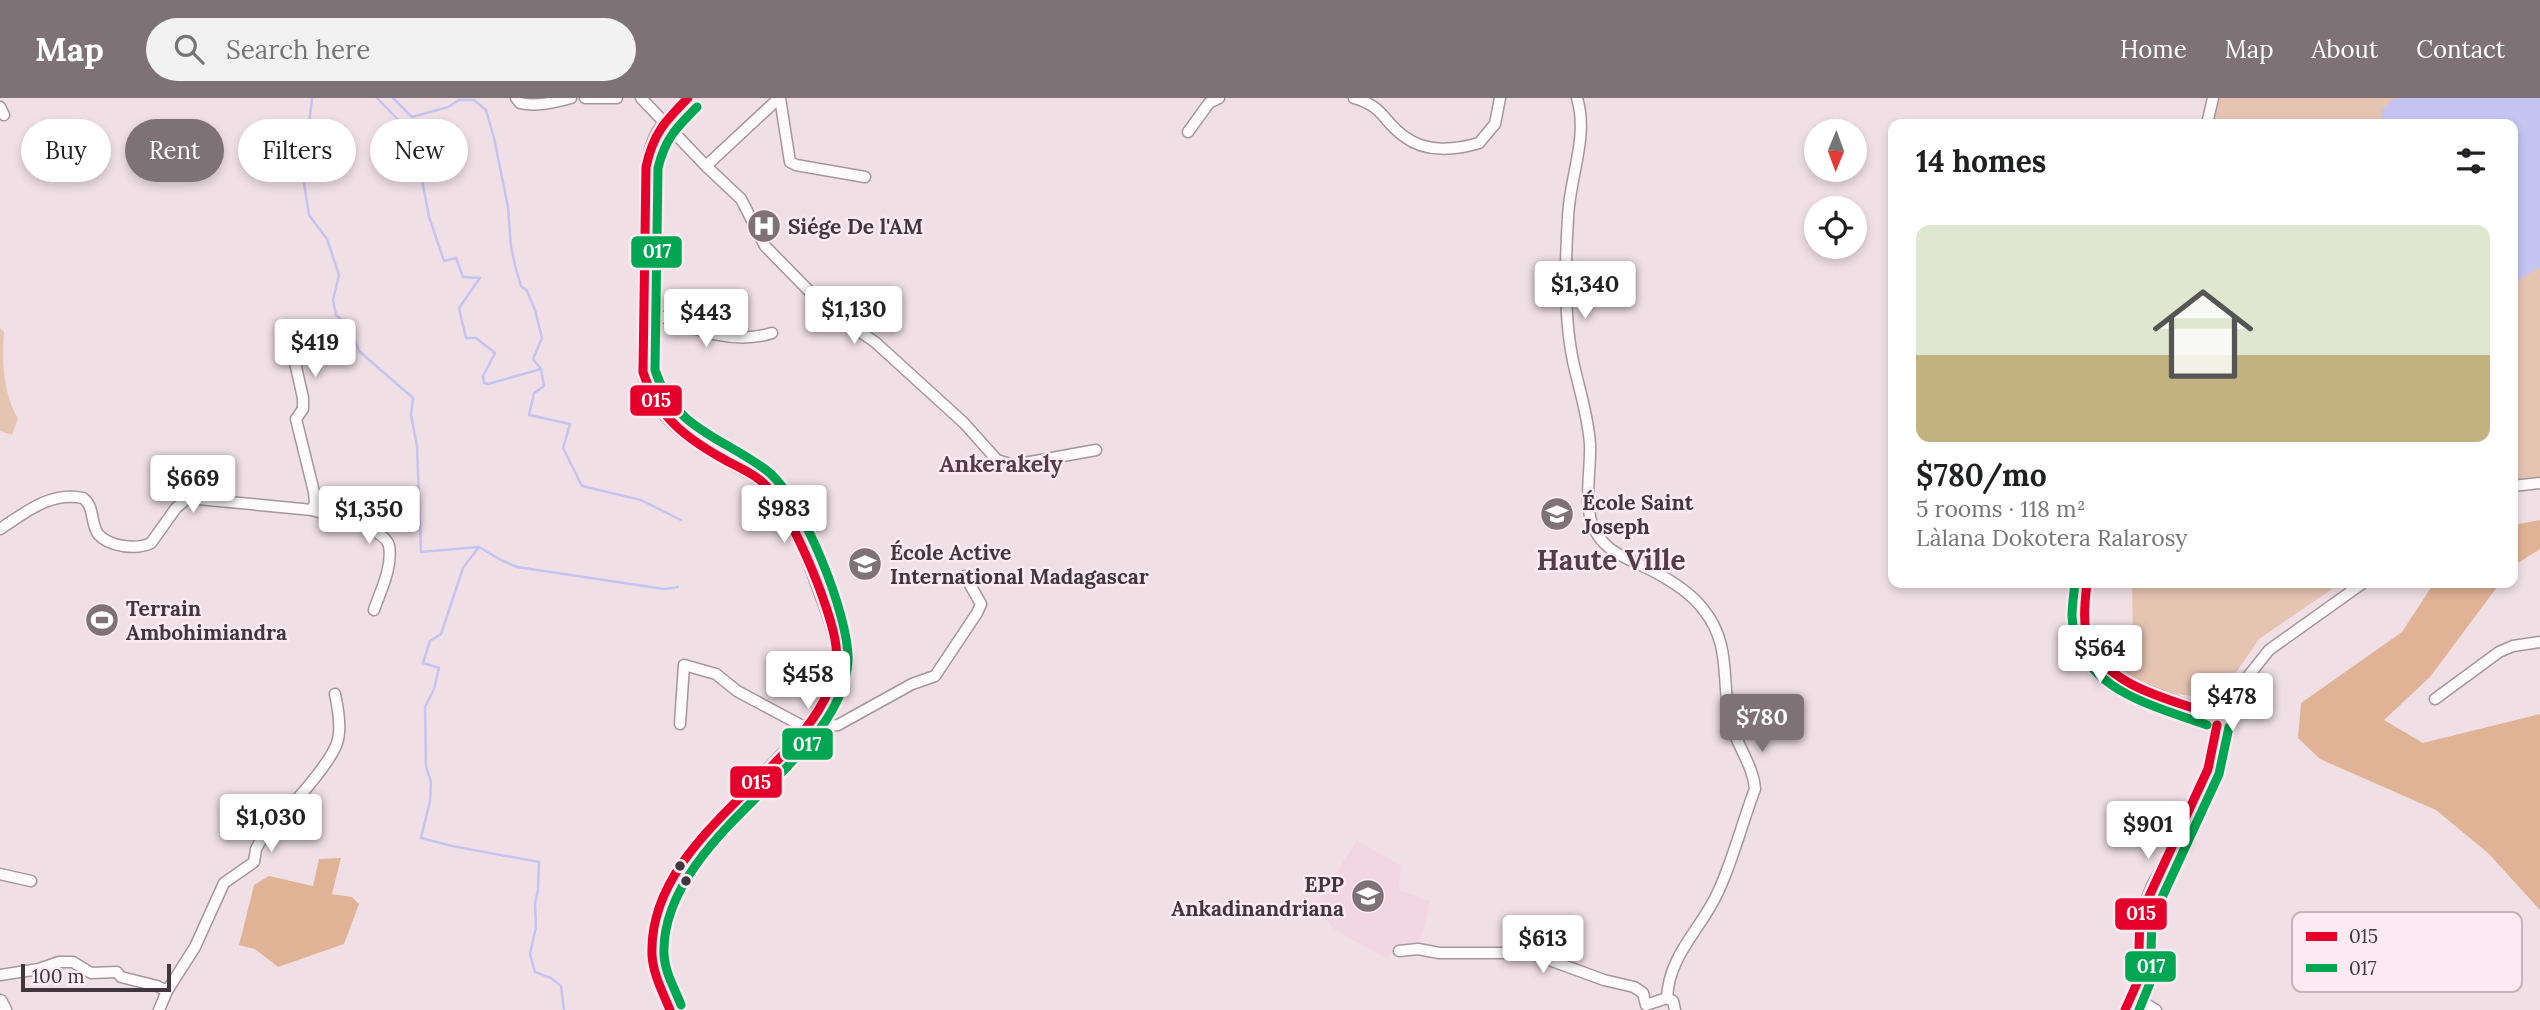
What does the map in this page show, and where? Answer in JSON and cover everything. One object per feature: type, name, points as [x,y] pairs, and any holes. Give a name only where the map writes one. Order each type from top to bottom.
[{"type":"main road","points":[[0,1002],[4,1010]]},
{"type":"street","points":[[516,98],[520,103],[530,105],[561,102],[571,98]]},
{"type":"street","points":[[585,98],[617,98]]},
{"type":"street","points":[[641,98],[741,199],[765,246],[811,293],[833,313],[875,342],[964,424],[997,460],[1013,465],[1096,450]]},
{"type":"street","points":[[670,1010],[656,976],[652,956],[661,898],[690,850],[806,728],[828,694],[836,650],[809,564],[796,533],[769,489],[760,480],[681,433],[652,400],[646,386],[643,372],[646,167],[651,141],[663,121],[688,98]]},
{"type":"street","points":[[706,166],[780,98]]},
{"type":"street","points":[[780,98],[790,162],[865,177]]},
{"type":"street","points":[[1188,132],[1209,103],[1219,98]]},
{"type":"street","points":[[1354,98],[1373,104],[1405,137],[1419,145],[1449,149],[1479,143],[1495,124],[1500,98]]},
{"type":"street","points":[[1577,98],[1582,115],[1568,215],[1567,271],[1573,360],[1585,403],[1590,445],[1591,522],[1603,544],[1617,554],[1654,571],[1687,593],[1704,609],[1718,635],[1726,662],[1730,721],[1754,774],[1755,789],[1718,893],[1676,961],[1669,977],[1667,998]]},
{"type":"street","points":[[2208,119],[2213,98]]},
{"type":"street","points":[[645,310],[717,336],[760,337],[772,333]]},
{"type":"street","points":[[288,331],[303,398],[303,409],[296,419],[314,492],[315,503],[312,510]]},
{"type":"street","points":[[2518,485],[2540,483]]},
{"type":"street","points":[[0,529],[48,499],[58,496],[83,498],[91,508],[98,533],[104,539],[134,548],[151,543],[176,508],[188,498],[312,510],[374,530],[386,538],[390,548],[386,575],[374,610]]},
{"type":"street","points":[[680,724],[684,665],[716,674],[737,691],[806,728],[838,725],[912,684],[935,676],[978,613],[981,604],[965,576]]},
{"type":"street","points":[[2087,588],[2084,625],[2095,651],[2108,671],[2134,687],[2216,717]]},
{"type":"street","points":[[2125,1010],[2133,996],[2139,966],[2140,916],[2208,769],[2216,717],[2269,650],[2356,588]]},
{"type":"street","points":[[2435,699],[2499,652],[2513,646],[2540,642]]},
{"type":"street","points":[[159,1010],[167,990],[195,947],[224,883],[254,862],[256,849],[262,838],[322,769],[337,743],[338,706],[335,694]]},
{"type":"street","points":[[0,874],[31,881]]},
{"type":"street","points":[[1399,951],[1418,949],[1439,953],[1530,953],[1604,980],[1634,987],[1643,993],[1646,1005],[1667,998],[1673,1001],[1675,1010]]},
{"type":"street","points":[[0,975],[59,962],[73,962],[91,973],[117,972],[121,977],[167,990]]},
{"type":"street","points":[[2133,996],[2156,1010]]},
{"type":"shaded area","points":[[2216,98],[2540,98],[2540,477],[2518,479],[2518,119],[2210,119]]},
{"type":"shaded area","points":[[0,328],[4,332],[6,388],[18,419],[12,435],[0,431]]},
{"type":"shaded area","points":[[2540,520],[2540,549],[2518,563],[2518,524]]},
{"type":"shaded area","points":[[2132,588],[2334,588],[2259,639],[2229,683],[2210,694],[2190,696],[2172,693],[2132,681],[2108,665],[2095,643],[2133,639]]},
{"type":"shaded area","points":[[2431,588],[2496,588],[2430,677],[2384,720],[2423,743],[2540,714],[2540,910],[2488,853],[2436,810],[2320,759],[2298,738],[2301,703],[2402,632]]},
{"type":"shaded area","name":"EPP Ankadinandriana","points":[[1357,840],[1401,866],[1399,890],[1431,901],[1419,946],[1395,945],[1387,959],[1335,930],[1316,905]]},
{"type":"shaded area","points":[[341,858],[332,894],[352,897],[359,904],[344,944],[278,967],[255,949],[239,945],[254,885],[269,876],[313,886],[319,859]]},
{"type":"water","points":[[2394,98],[2540,98],[2540,267],[2518,281],[2518,119],[2381,119],[2381,111]]},
{"type":"waterway","points":[[312,98],[303,177],[309,215],[327,239],[339,275],[333,300],[336,315],[350,327],[359,351],[413,398],[411,415],[417,446],[421,552],[479,547],[463,568],[441,634],[430,641],[423,663],[439,668],[434,689],[425,707],[426,766],[431,782],[430,801],[421,838],[539,862],[536,927],[530,954],[535,972],[551,978],[561,986],[564,1010]]},
{"type":"waterway","points":[[377,98],[407,129],[417,153],[429,217],[444,261],[456,258],[463,277],[480,278],[459,308],[466,338],[476,338],[495,353],[483,376],[484,383],[541,369]]},
{"type":"waterway","points":[[393,98],[412,117],[448,107],[459,100],[474,100],[486,110],[508,207],[511,247],[516,269],[521,286],[527,291],[535,310],[542,338],[533,359],[541,369],[544,386],[534,393],[529,415],[570,424],[563,448],[582,486],[641,500],[681,520]]},
{"type":"waterway","points":[[479,547],[517,567],[664,589],[678,587]]},
{"type":"transit line","name":"015","points":[[670,1010],[652,955],[659,908],[680,866],[711,828],[781,757],[811,722],[831,685],[836,646],[818,583],[795,533],[771,492],[756,477],[713,453],[676,426],[657,402],[643,372],[646,167],[652,146],[661,129],[688,98]]},
{"type":"transit line","name":"017","points":[[681,1005],[668,975],[664,955],[666,927],[675,901],[705,852],[796,758],[826,720],[841,692],[848,661],[847,642],[832,589],[821,559],[794,505],[780,484],[766,470],[687,419],[663,390],[655,370],[658,168],[672,134],[697,107]]},
{"type":"transit line","name":"017","points":[[2075,588],[2072,616],[2076,641],[2086,661],[2101,677],[2140,701],[2207,725]]},
{"type":"transit line","name":"015","points":[[2087,588],[2085,627],[2089,642],[2110,670],[2142,689],[2211,714]]},
{"type":"transit line","name":"015","points":[[2125,1010],[2138,981],[2140,916],[2208,769],[2217,725]]},
{"type":"transit line","name":"017","points":[[2139,1010],[2150,983],[2152,919],[2219,774],[2229,727]]},
{"type":"place","name":"Siége De l'AM","points":[[764,226]]},
{"type":"place","name":"École Saint Joseph","points":[[1557,514]]},
{"type":"place","name":"École Active International Madagascar","points":[[865,564]]},
{"type":"place","name":"Terrain Ambohimiandra","points":[[102,620]]},
{"type":"place","name":"EPP Ankadinandriana","points":[[1368,896]]},
{"type":"district","name":"Ankerakely","points":[[1001,463]]},
{"type":"district","name":"Haute Ville","points":[[1611,560]]}]
